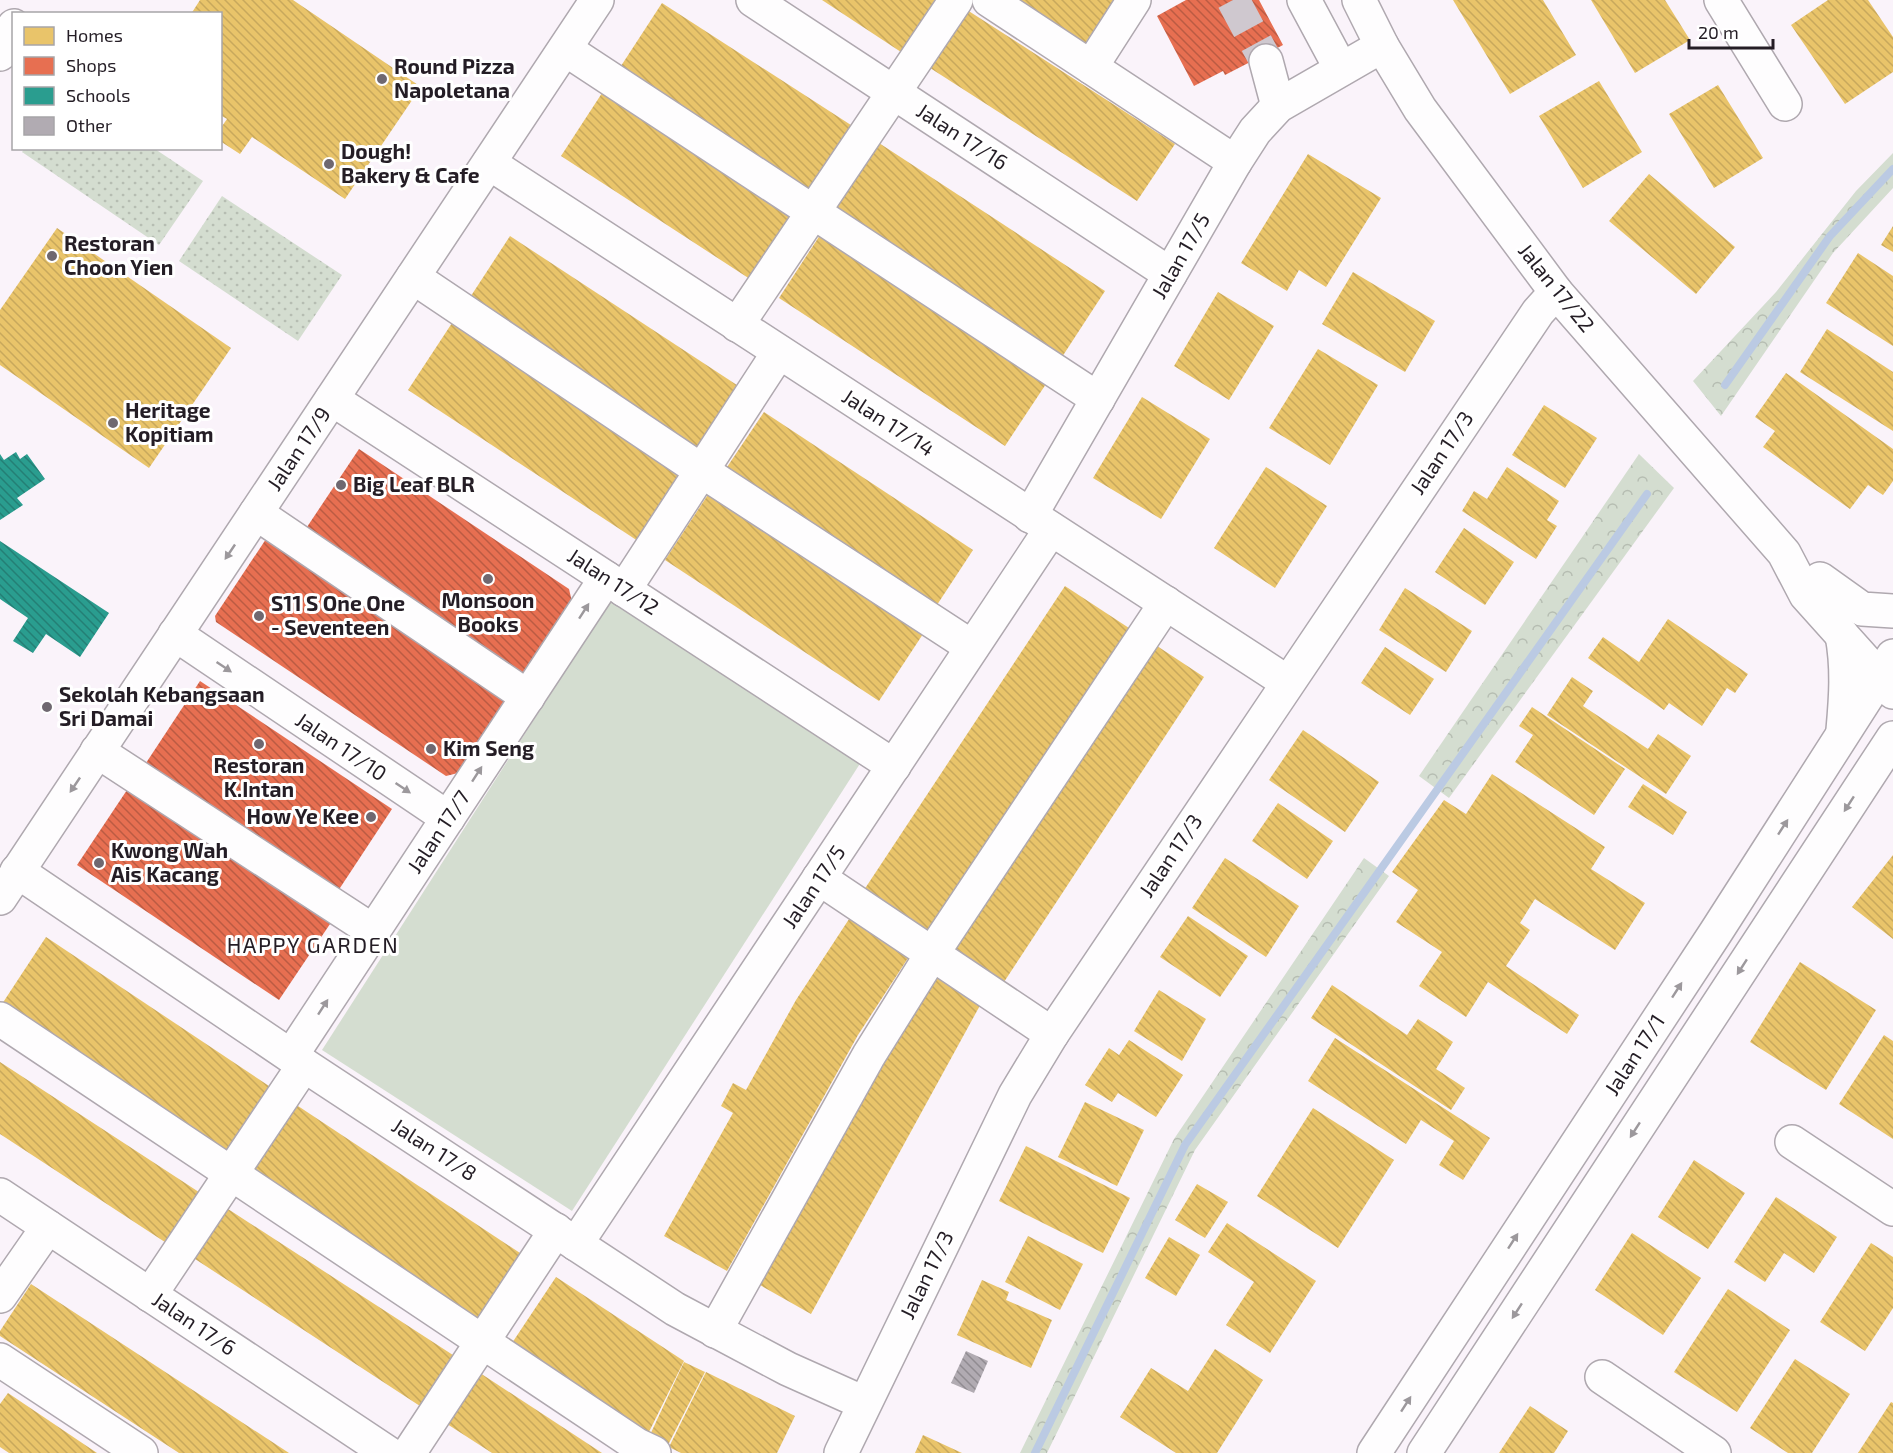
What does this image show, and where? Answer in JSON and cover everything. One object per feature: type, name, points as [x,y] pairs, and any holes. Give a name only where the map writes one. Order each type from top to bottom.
[{"type":"street","name":"Jalan 17/9","points":[[9,885],[597,0]]},
{"type":"street","name":"Jalan 17/16","points":[[753,0],[1170,274]]},
{"type":"street","points":[[737,325],[957,0]]},
{"type":"street","points":[[988,0],[1235,162]]},
{"type":"street","points":[[1091,67],[1134,0]]},
{"type":"street","points":[[1304,0],[1341,69]]},
{"type":"street","name":"Jalan 17/22","points":[[1359,0],[1382,45],[1420,109],[1556,292],[1784,553],[1820,579],[1890,668]]},
{"type":"street","points":[[1721,0],[1785,104]]},
{"type":"street","points":[[0,54],[12,30]]},
{"type":"street","name":"Jalan 17/5","points":[[409,1453],[483,1342],[566,1237],[819,878],[972,647],[1041,522],[1098,399],[1255,131],[1278,106],[1382,45]]},
{"type":"street","points":[[565,49],[1098,399]]},
{"type":"street","points":[[1266,61],[1278,106]]},
{"type":"street","name":"Jalan 17/14","points":[[489,163],[1287,682]]},
{"type":"street","points":[[413,277],[702,471],[972,647]]},
{"type":"street","name":"Jalan 17/3","points":[[841,1453],[1015,1095],[1052,1034],[1538,312],[1556,292]]},
{"type":"street","name":"Jalan 17/7","points":[[150,1295],[231,1174],[373,931],[528,697],[702,471],[779,352]]},
{"type":"street","name":"Jalan 17/12","points":[[332,399],[894,766]]},
{"type":"street","points":[[256,513],[528,697]]},
{"type":"street","name":"Jalan 17/22","points":[[1784,553],[1806,595],[1842,635],[1890,668]]},
{"type":"street","points":[[1820,579],[1862,609],[1893,611]]},
{"type":"street","points":[[715,1331],[869,1054],[932,954],[1166,603]]},
{"type":"street","name":"Jalan 17/10","points":[[175,634],[448,818]]},
{"type":"street","points":[[1842,635],[1847,686],[1843,735]]},
{"type":"street","name":"Jalan 17/1","points":[[1374,1453],[1843,735],[1890,668]]},
{"type":"street","points":[[97,751],[373,931]]},
{"type":"street","name":"Jalan 17/1","points":[[1424,1453],[1888,752]]},
{"type":"street","points":[[819,878],[1052,1034]]},
{"type":"street","name":"Jalan 17/8","points":[[9,885],[298,1060],[675,1309],[788,1369],[864,1403]]},
{"type":"street","points":[[0,1019],[637,1445],[654,1453]]},
{"type":"street","points":[[1792,1142],[1893,1209]]},
{"type":"street","name":"Jalan 17/6","points":[[0,1196],[150,1295],[372,1449]]},
{"type":"street","points":[[0,1296],[48,1227]]},
{"type":"street","points":[[0,1360],[141,1453]]},
{"type":"street","points":[[1602,1377],[1714,1453]]},
{"type":"green space","points":[[24,150],[156,150],[203,181],[159,245],[22,152]]},
{"type":"green space","points":[[1893,153],[1893,188],[1833,253],[1721,416],[1693,381],[1776,292],[1856,191]]},
{"type":"green space","points":[[222,196],[342,275],[298,341],[179,261]]},
{"type":"green space","points":[[1639,454],[1674,488],[1449,798],[1419,776]]},
{"type":"green space","points":[[612,598],[863,759],[572,1211],[322,1050]]},
{"type":"green space","points":[[1364,858],[1389,876],[1195,1150],[1047,1453],[1020,1453],[1174,1139]]},
{"type":"building: Homes","points":[[200,0],[293,0],[421,87],[345,199],[252,137],[240,154],[222,142],[222,126],[227,119],[222,116],[222,12],[192,12]]},
{"type":"building: Homes","points":[[822,0],[935,0],[901,52]]},
{"type":"building: Homes","points":[[1015,0],[1114,0],[1084,45]]},
{"type":"building: Homes","points":[[1453,0],[1543,0],[1576,55],[1510,94]]},
{"type":"building: Homes","points":[[1591,0],[1665,0],[1690,40],[1635,73]]},
{"type":"building: Homes","points":[[1828,0],[1868,0],[1893,37],[1893,72],[1845,104],[1791,25]]},
{"type":"building: Homes","points":[[662,3],[854,127],[811,193],[619,69]]},
{"type":"building: Homes","points":[[964,8],[1175,144],[1137,201],[927,66]]},
{"type":"building: Homes","points":[[1599,81],[1642,152],[1583,188],[1539,116]]},
{"type":"building: Homes","points":[[1718,85],[1763,158],[1714,188],[1669,114]]},
{"type":"building: Homes","points":[[604,90],[796,215],[753,281],[561,156]]},
{"type":"building: Homes","points":[[879,143],[1105,291],[1062,357],[836,209]]},
{"type":"building: Homes","points":[[1308,154],[1381,198],[1326,287],[1299,270],[1287,291],[1241,263]]},
{"type":"building: Homes","points":[[1649,174],[1735,247],[1696,294],[1609,221]]},
{"type":"building: Homes","points":[[1893,226],[1893,252],[1881,245]]},
{"type":"building: Homes","points":[[57,228],[231,348],[149,468],[0,365],[0,310]]},
{"type":"building: Homes","points":[[822,232],[1048,381],[1005,446],[779,298]]},
{"type":"building: Homes","points":[[510,236],[746,391],[703,456],[467,302]]},
{"type":"building: Homes","points":[[1858,253],[1893,276],[1893,346],[1826,303]]},
{"type":"building: Homes","points":[[1353,272],[1435,321],[1405,372],[1322,324]]},
{"type":"building: Homes","points":[[1218,292],[1274,326],[1229,400],[1174,366]]},
{"type":"building: Homes","points":[[454,320],[690,475],[644,545],[408,390]]},
{"type":"building: Homes","points":[[1827,329],[1893,372],[1893,431],[1800,372]]},
{"type":"building: Homes","points":[[1318,349],[1378,385],[1330,465],[1269,428]]},
{"type":"building: Homes","points":[[1786,373],[1893,449],[1893,481],[1883,495],[1868,485],[1850,509],[1763,447],[1775,431],[1755,417]]},
{"type":"building: Homes","points":[[1142,397],[1210,439],[1161,519],[1093,478]]},
{"type":"building: Homes","points":[[1544,405],[1597,438],[1565,488],[1512,455]]},
{"type":"building: Homes","points":[[764,412],[973,550],[935,608],[725,470]]},
{"type":"building: Homes","points":[[1266,467],[1327,506],[1275,588],[1214,548]]},
{"type":"building: Homes","points":[[1507,467],[1559,501],[1547,520],[1557,526],[1536,559],[1462,511],[1474,491],[1487,499]]},
{"type":"building: Homes","points":[[711,490],[925,631],[879,701],[665,560]]},
{"type":"building: Homes","points":[[1464,528],[1514,562],[1485,605],[1435,572]]},
{"type":"building: Homes","points":[[1065,586],[1132,630],[931,933],[864,890]]},
{"type":"building: Homes","points":[[1405,588],[1472,631],[1446,672],[1379,630]]},
{"type":"building: Homes","points":[[1668,619],[1748,674],[1735,693],[1727,688],[1702,726],[1669,703],[1664,710],[1588,658],[1603,637],[1639,662]]},
{"type":"building: Homes","points":[[1148,640],[1204,677],[1004,982],[947,944]]},
{"type":"building: Homes","points":[[1385,647],[1434,679],[1410,715],[1361,683]]},
{"type":"building: Homes","points":[[1572,677],[1593,691],[1583,706],[1648,749],[1658,734],[1691,756],[1666,794],[1547,715]]},
{"type":"building: Homes","points":[[1532,707],[1625,769],[1594,815],[1515,762],[1533,735],[1519,726]]},
{"type":"building: Homes","points":[[1303,730],[1379,782],[1345,832],[1269,780]]},
{"type":"building: Homes","points":[[1492,774],[1605,847],[1591,869],[1645,903],[1615,950],[1535,899],[1520,923],[1530,930],[1506,966],[1579,1015],[1567,1034],[1488,982],[1466,1017],[1419,986],[1442,952],[1396,922],[1418,890],[1392,872],[1444,800],[1466,814]]},
{"type":"building: Homes","points":[[1643,784],[1687,812],[1673,835],[1628,807]]},
{"type":"building: Homes","points":[[1278,803],[1333,841],[1307,879],[1252,841]]},
{"type":"building: Homes","points":[[1893,855],[1893,939],[1852,907]]},
{"type":"building: Homes","points":[[1225,858],[1299,906],[1266,957],[1192,908]]},
{"type":"building: Homes","points":[[853,913],[912,952],[858,1035],[727,1271],[664,1236],[733,1113],[721,1106],[733,1083],[746,1090],[796,1000]]},
{"type":"building: Homes","points":[[1188,916],[1248,956],[1220,997],[1160,957]]},
{"type":"building: Homes","points":[[46,937],[275,1090],[228,1159],[0,1007]]},
{"type":"building: Homes","points":[[1800,962],[1876,1010],[1826,1090],[1750,1042]]},
{"type":"building: Homes","points":[[940,971],[983,1000],[811,1314],[751,1280],[801,1192]]},
{"type":"building: Homes","points":[[1332,985],[1407,1035],[1418,1019],[1453,1042],[1436,1069],[1465,1088],[1451,1110],[1311,1018]]},
{"type":"building: Homes","points":[[1159,990],[1206,1019],[1182,1061],[1134,1031]]},
{"type":"building: Homes","points":[[1884,1035],[1893,1041],[1893,1139],[1839,1104]]},
{"type":"building: Homes","points":[[1335,1038],[1490,1138],[1463,1180],[1439,1165],[1454,1141],[1421,1120],[1406,1144],[1308,1081]]},
{"type":"building: Homes","points":[[1129,1040],[1183,1075],[1156,1117],[1118,1093],[1112,1102],[1085,1085],[1109,1048],[1119,1055]]},
{"type":"building: Homes","points":[[0,1062],[208,1198],[174,1248],[0,1134]]},
{"type":"building: Homes","points":[[1085,1102],[1144,1130],[1117,1186],[1058,1157]]},
{"type":"building: Homes","points":[[295,1104],[523,1255],[477,1325],[249,1173]]},
{"type":"building: Homes","points":[[1313,1108],[1394,1160],[1338,1248],[1257,1196]]},
{"type":"building: Homes","points":[[1026,1146],[1130,1198],[1103,1253],[999,1201]]},
{"type":"building: Homes","points":[[1694,1160],[1745,1193],[1708,1249],[1658,1217]]},
{"type":"building: Homes","points":[[1197,1184],[1228,1202],[1205,1238],[1175,1220]]},
{"type":"building: Homes","points":[[1776,1197],[1837,1237],[1814,1273],[1784,1253],[1765,1282],[1734,1262]]},
{"type":"building: Homes","points":[[225,1207],[456,1357],[423,1408],[192,1257]]},
{"type":"building: Homes","points":[[1227,1223],[1316,1281],[1270,1353],[1226,1325],[1254,1282],[1208,1252]]},
{"type":"building: Homes","points":[[1632,1233],[1701,1278],[1663,1335],[1595,1290]]},
{"type":"building: Homes","points":[[1028,1236],[1083,1264],[1060,1310],[1005,1282]]},
{"type":"building: Homes","points":[[1169,1237],[1200,1255],[1176,1296],[1145,1278]]},
{"type":"building: Homes","points":[[1871,1243],[1893,1257],[1893,1308],[1865,1351],[1820,1322]]},
{"type":"building: Homes","points":[[556,1277],[684,1361],[647,1436],[510,1346]]},
{"type":"building: Homes","points":[[982,1280],[1009,1292],[1006,1300],[1052,1320],[1031,1368],[957,1335]]},
{"type":"building: Homes","points":[[31,1284],[289,1453],[179,1453],[0,1336],[0,1331]]},
{"type":"building: Homes","points":[[1728,1289],[1790,1330],[1737,1412],[1674,1372]]},
{"type":"building: Homes","points":[[1215,1349],[1263,1380],[1217,1453],[1176,1453],[1120,1417],[1151,1368],[1188,1391]]},
{"type":"building: Homes","points":[[1795,1359],[1850,1394],[1812,1453],[1788,1453],[1750,1428]]},
{"type":"building: Homes","points":[[684,1362],[705,1372],[667,1447],[649,1437]]},
{"type":"building: Homes","points":[[477,1371],[602,1453],[492,1453],[444,1422]]},
{"type":"building: Homes","points":[[706,1372],[795,1416],[777,1453],[681,1453],[669,1447]]},
{"type":"building: Homes","points":[[8,1393],[97,1453],[9,1453],[0,1447],[0,1404]]},
{"type":"building: Homes","points":[[1891,1402],[1893,1403],[1893,1453],[1858,1453]]},
{"type":"building: Homes","points":[[1530,1406],[1568,1431],[1554,1453],[1499,1453]]},
{"type":"building: Homes","points":[[923,1435],[962,1453],[915,1453]]},
{"type":"building: Shops","points":[[1186,0],[1259,0],[1283,45],[1225,75],[1223,71],[1194,86],[1157,16]]},
{"type":"building: Shops","points":[[359,449],[569,589],[573,606],[524,680],[303,533]]},
{"type":"building: Shops","points":[[268,536],[509,697],[458,773],[446,776],[216,622],[215,616]]},
{"type":"building: Shops","points":[[200,681],[392,809],[338,891],[146,763]]},
{"type":"building: Shops","points":[[129,787],[332,921],[279,1000],[77,865]]},
{"type":"building: Schools","points":[[16,452],[20,459],[27,454],[45,479],[17,498],[23,505],[0,520],[0,454],[4,460]]},
{"type":"building: Schools","points":[[0,541],[109,613],[80,657],[46,634],[33,653],[13,641],[28,618],[0,599]]},
{"type":"building: Other","points":[[966,1351],[988,1361],[974,1393],[951,1383]]},
{"type":"waterway","points":[[1725,385],[1830,236],[1893,169]]},
{"type":"waterway","points":[[1035,1453],[1185,1145],[1647,494]]},
{"type":"tunnel","points":[[1233,0],[1266,61]]},
{"type":"place","name":"Round Pizza Napoletana","points":[[382,79]]},
{"type":"place","name":"Dough! Bakery & Cafe","points":[[329,164]]},
{"type":"place","name":"Restoran Choon Yien","points":[[52,256]]},
{"type":"place","name":"Heritage Kopitiam","points":[[113,423]]},
{"type":"place","name":"Big Leaf BLR","points":[[341,485]]},
{"type":"place","name":"Monsoon Books","points":[[488,579]]},
{"type":"place","name":"S11 S One One - Seventeen","points":[[259,616]]},
{"type":"place","name":"Sekolah Kebangsaan Sri Damai","points":[[47,707]]},
{"type":"place","name":"Restoran K.Intan","points":[[259,744]]},
{"type":"place","name":"Kim Seng","points":[[431,749]]},
{"type":"place","name":"How Ye Kee","points":[[371,817]]},
{"type":"place","name":"Kwong Wah Ais Kacang","points":[[99,863]]},
{"type":"district","name":"HAPPY GARDEN","points":[[313,945]]}]
